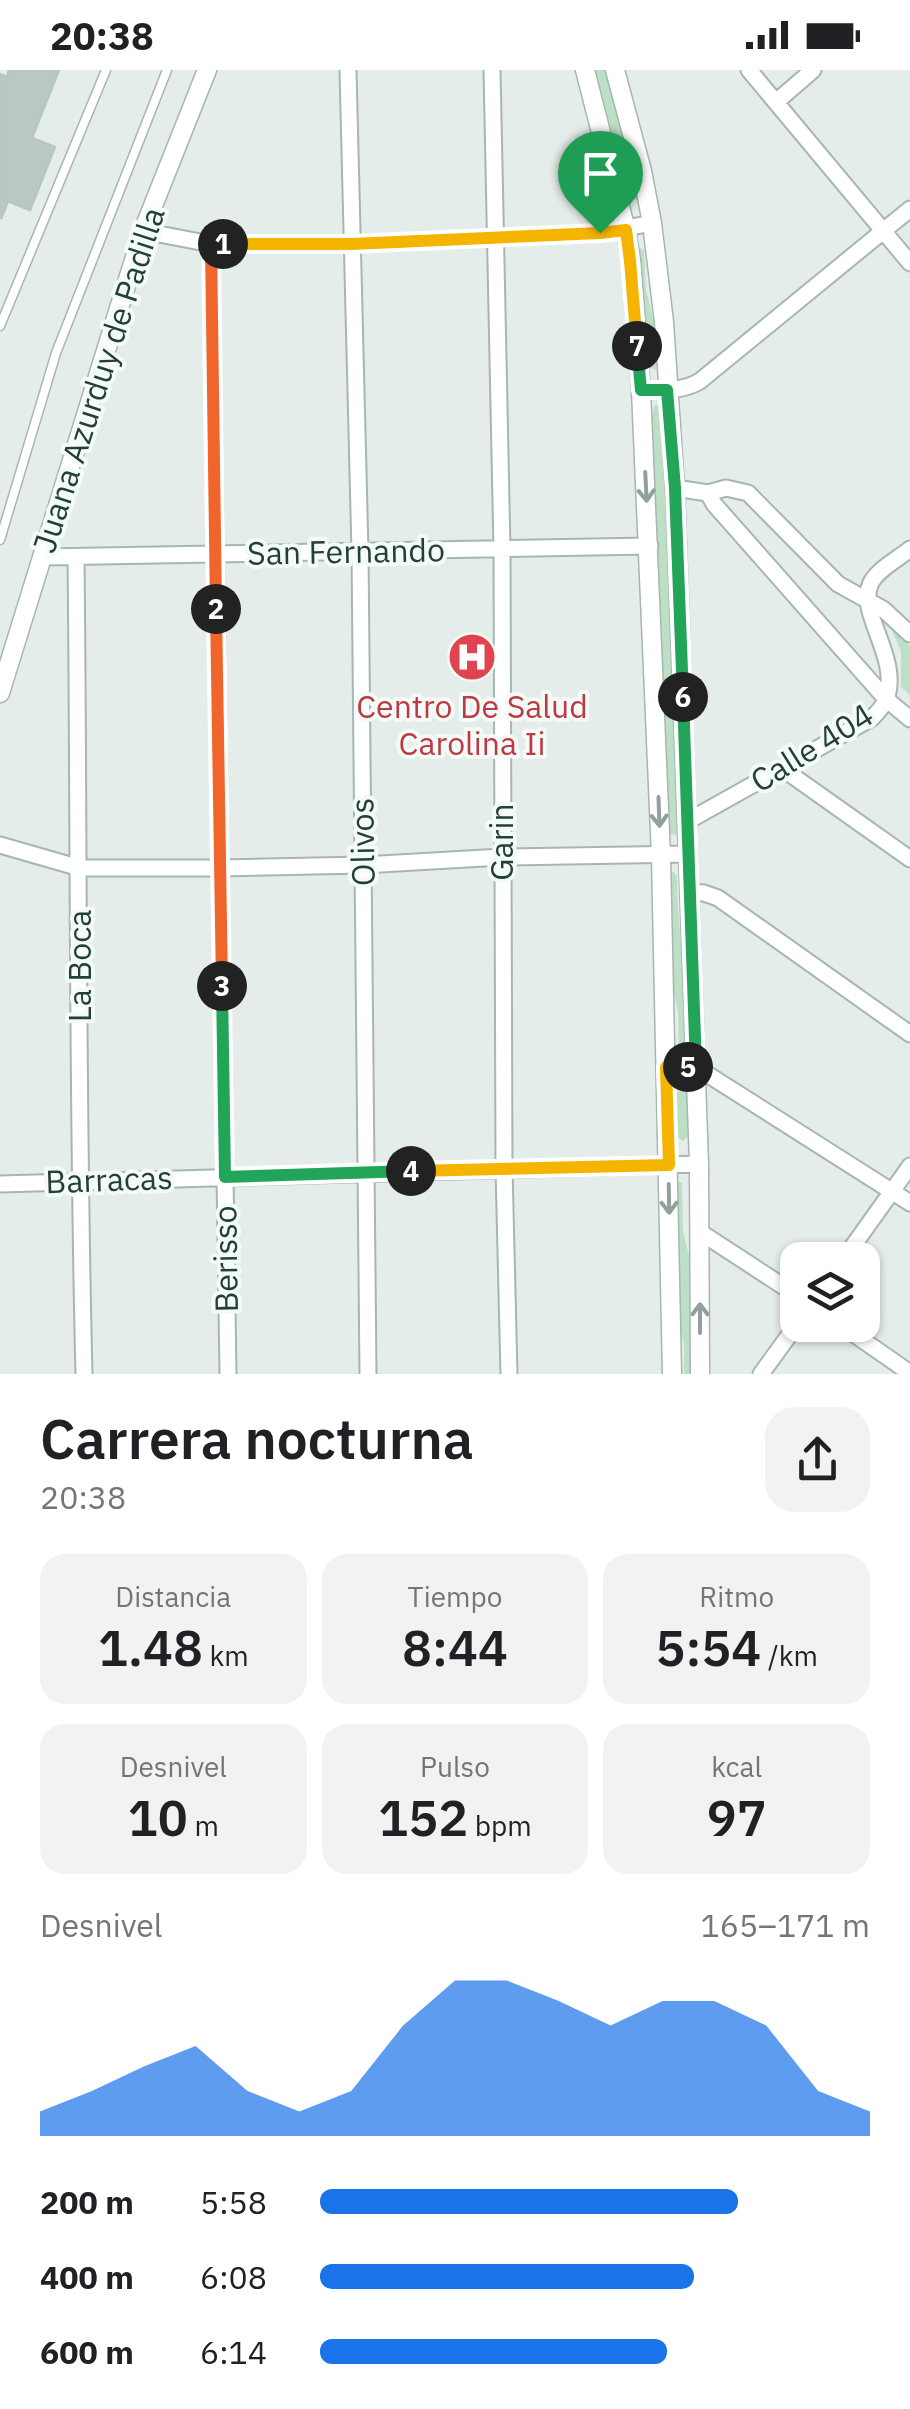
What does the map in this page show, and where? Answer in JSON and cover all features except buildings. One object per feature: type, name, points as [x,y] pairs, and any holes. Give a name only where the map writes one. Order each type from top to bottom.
[{"type":"street","name":"Juana Azurduy de Padilla","points":[[0,694],[143,231],[207,70]]},
{"type":"street","name":"Olivos","points":[[348,70],[360,552],[368,1374]]},
{"type":"street","name":"Garin","points":[[492,70],[502,550],[504,1168],[509,1374]]},
{"type":"street","points":[[585,70],[626,230],[641,390],[661,856],[672,1374]]},
{"type":"street","points":[[615,70],[652,223],[664,322],[675,488],[699,1164],[700,1374]]},
{"type":"street","points":[[748,70],[910,263]]},
{"type":"street","points":[[776,102],[813,70]]},
{"type":"street","points":[[641,390],[689,387],[700,381],[910,209]]},
{"type":"street","points":[[143,231],[211,244],[351,244],[626,230],[652,223]]},
{"type":"street","name":"Berisso","points":[[211,244],[228,1374]]},
{"type":"street","points":[[675,488],[708,493],[726,488],[748,493],[838,584],[883,609],[910,634]]},
{"type":"street","points":[[708,493],[886,699],[910,719]]},
{"type":"street","name":"San Fernando","points":[[43,557],[650,546]]},
{"type":"street","points":[[866,599],[871,581],[910,549]]},
{"type":"street","name":"La Boca","points":[[76,557],[79,1181],[84,1374]]},
{"type":"street","name":"Calle 404","points":[[688,821],[872,718],[886,699],[889,679],[886,652],[866,599]]},
{"type":"street","points":[[783,769],[910,859]]},
{"type":"street","points":[[0,845],[80,868],[220,868],[690,854]]},
{"type":"street","points":[[690,892],[718,898],[910,1034]]},
{"type":"street","points":[[666,1067],[696,1067],[910,1203]]},
{"type":"street","name":"Barracas","points":[[0,1184],[699,1164]]},
{"type":"street","points":[[856,1242],[910,1166]]},
{"type":"street","points":[[700,1232],[780,1284]]},
{"type":"street","points":[[761,1374],[784,1342]]},
{"type":"street","points":[[865,1342],[910,1372]]},
{"type":"lane","points":[[0,326],[106,70]]},
{"type":"lane","points":[[0,540],[56,353],[168,70]]},
{"type":"green space","points":[[594,70],[608,70],[641,191],[639,199],[632,198]]},
{"type":"green space","points":[[640,248],[644,250],[646,290],[654,323],[656,370],[651,368],[642,306]]},
{"type":"green space","points":[[655,405],[660,406],[663,416],[681,827],[676,835],[670,830],[652,416]]},
{"type":"green space","points":[[891,628],[910,646],[910,695],[901,687],[901,651]]},
{"type":"green space","points":[[673,871],[677,876],[684,986],[684,1052],[679,1051],[678,1012],[672,984]]},
{"type":"green space","points":[[682,1089],[687,1093],[688,1136],[683,1141],[678,1137],[676,1095]]},
{"type":"green space","points":[[678,1181],[682,1183],[683,1231],[690,1260],[690,1374],[684,1374],[679,1322]]},
{"type":"place","name":"Centro De Salud Carolina Ii","points":[[472,657]]},
{"type":"route","points":[[626,230],[641,390],[667,390],[675,488],[696,1067],[666,1067],[669,1165],[225,1177],[211,244],[351,244],[600,233],[626,230]]}]
